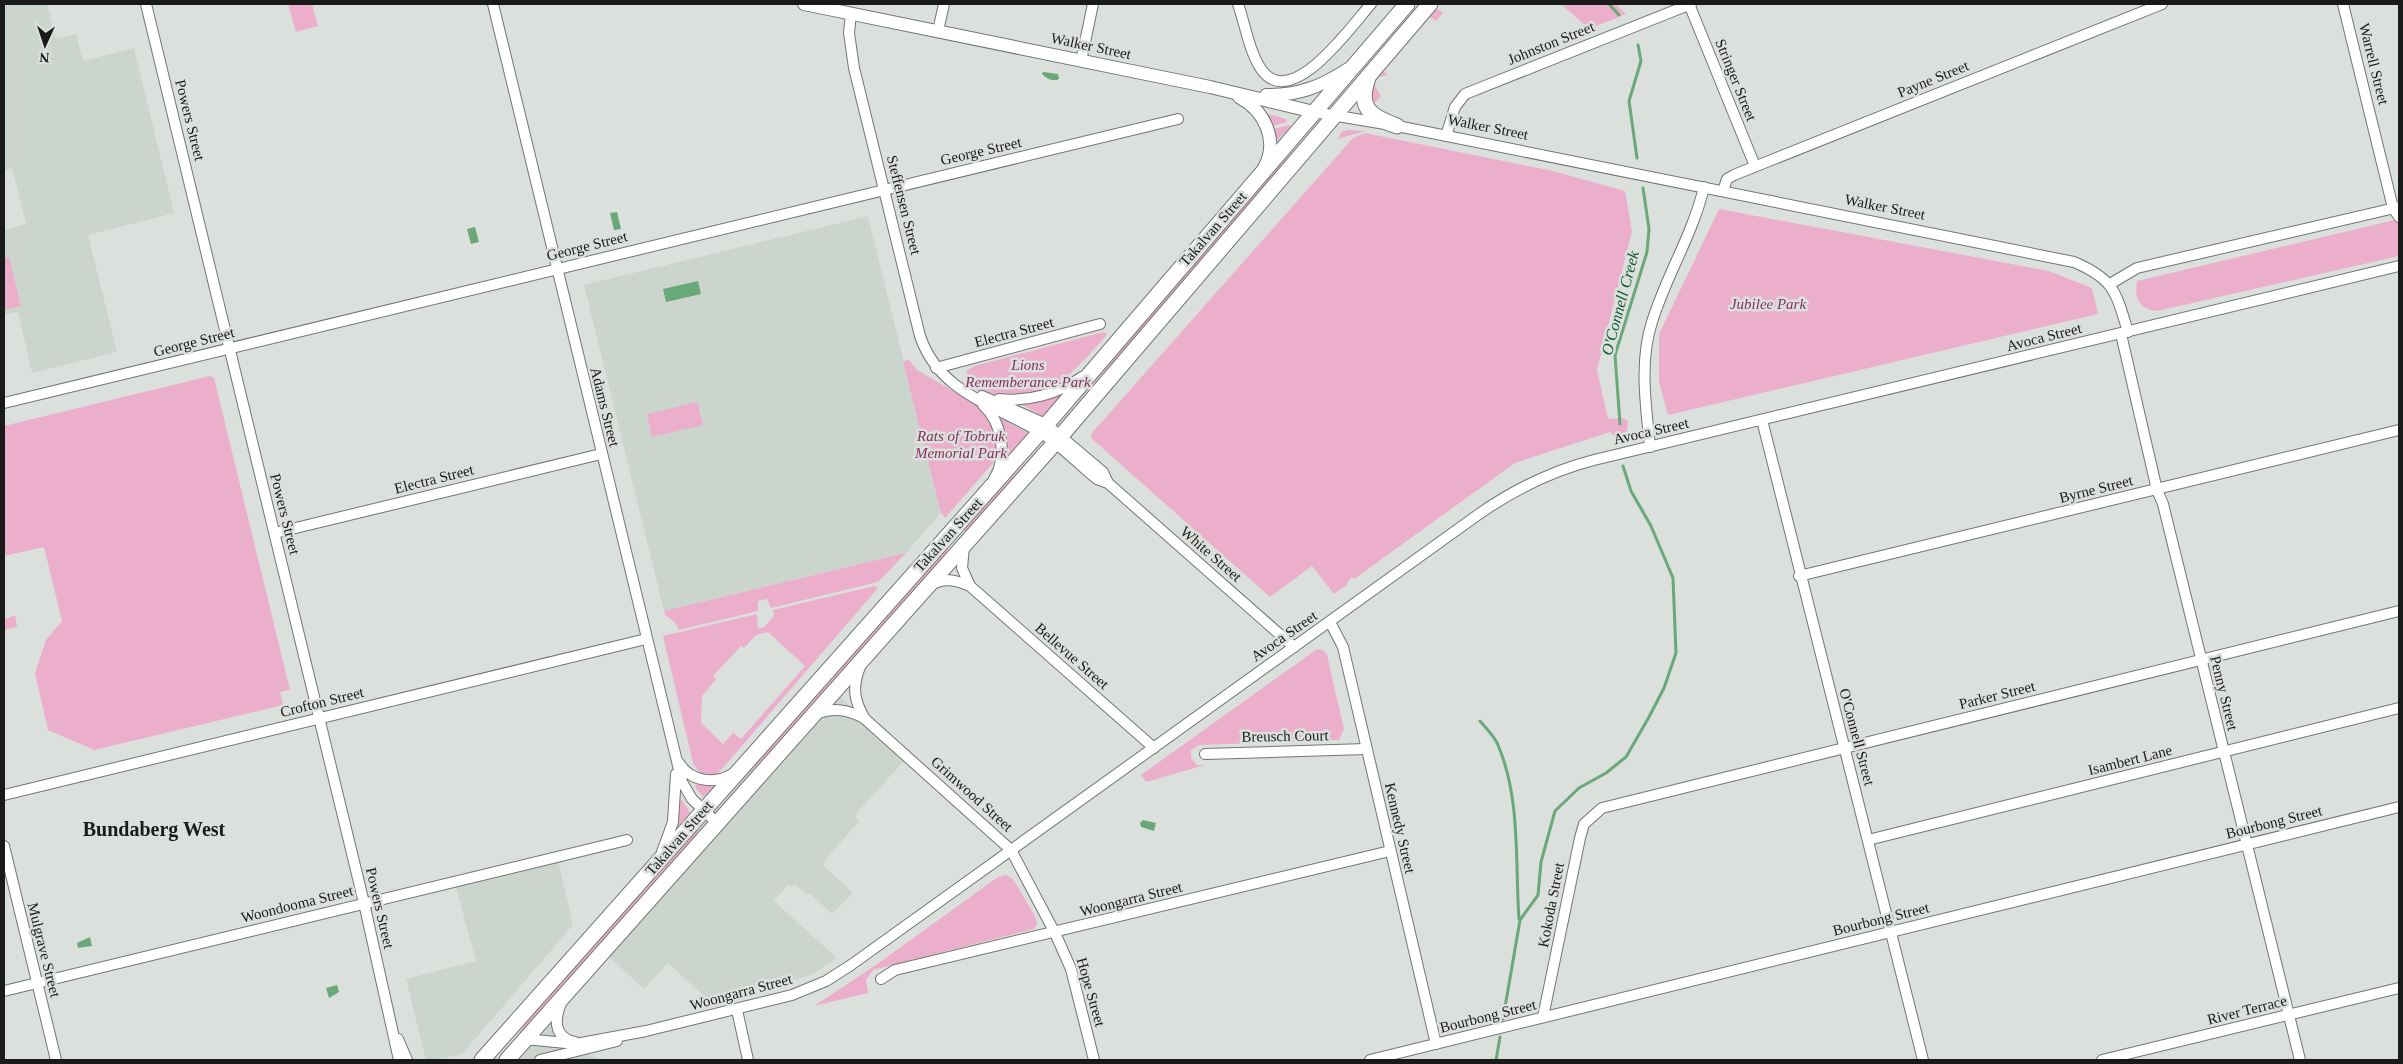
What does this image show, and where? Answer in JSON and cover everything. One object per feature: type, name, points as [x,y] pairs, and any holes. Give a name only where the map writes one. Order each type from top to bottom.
[{"type":"highway","name":"Takalvan Street","points":[[482,1060],[1043,428],[1407,4]]},
{"type":"highway","name":"Takalvan Street","points":[[507,1060],[1058,439],[1430,4]]},
{"type":"highway","points":[[1369,75],[1364,90],[1367,108],[1375,116],[1397,126]]},
{"type":"highway","points":[[494,1047],[506,1040],[525,1039]]},
{"type":"main road","name":"Walker Street","points":[[804,4],[1210,87],[1314,112]]},
{"type":"main road","points":[[1241,94],[1280,96],[1299,93],[1332,79],[1354,65]]},
{"type":"main road","points":[[1210,87],[1248,102],[1263,118],[1270,136],[1270,150],[1260,175]]},
{"type":"street","name":"Powers Street","points":[[146,4],[364,903],[399,1060]]},
{"type":"street","name":"Adams Street","points":[[494,4],[601,454],[676,758],[686,791],[717,823]]},
{"type":"street","points":[[938,31],[944,4]]},
{"type":"street","points":[[1081,61],[1093,4]]},
{"type":"street","points":[[1238,4],[1262,70],[1272,78],[1286,82],[1298,79],[1316,64],[1371,4]]},
{"type":"street","name":"Stringer Street","points":[[1690,4],[1755,166]]},
{"type":"street","name":"Johnston Street","points":[[1446,136],[1455,107],[1465,94],[1690,4]]},
{"type":"street","name":"Payne Street","points":[[1723,191],[1727,179],[1755,166],[2162,4]]},
{"type":"street","name":"Warrell Street","points":[[2344,4],[2397,210]]},
{"type":"street","name":"Steffensen Street","points":[[851,13],[849,33],[851,54],[920,336],[929,358],[944,377],[962,389],[1043,428],[1058,439]]},
{"type":"street","name":"Walker Street","points":[[1314,112],[1397,126],[2074,262],[2096,271],[2110,284],[2117,297],[2125,333]]},
{"type":"street","name":"George Street","points":[[4,403],[1178,119]]},
{"type":"street","points":[[1650,447],[1645,374],[1646,351],[1652,322],[1699,210],[1704,187]]},
{"type":"street","points":[[2110,284],[2137,268],[2397,210]]},
{"type":"street","name":"Avoca Street","points":[[1011,850],[1506,496],[1539,478],[1571,466],[2399,266]]},
{"type":"street","name":"Electra Street","points":[[936,368],[1100,324]]},
{"type":"street","name":"Penny Street","points":[[2125,333],[2157,490],[2163,504],[2300,1060]]},
{"type":"street","points":[[977,397],[1009,400],[1032,398],[1068,386],[1093,370]]},
{"type":"street","points":[[977,397],[991,414],[1001,443],[999,467],[987,490]]},
{"type":"street","name":"O'Connell Street","points":[[1762,420],[1799,576],[1892,931],[1923,1060]]},
{"type":"street","name":"Byrne Street","points":[[1799,576],[2399,430]]},
{"type":"street","name":"White Street","points":[[1058,439],[1103,472],[1108,483],[1294,647]]},
{"type":"street","name":"Electra Street","points":[[275,533],[601,454]]},
{"type":"street","points":[[965,544],[962,564],[970,586]]},
{"type":"street","name":"Bellevue Street","points":[[927,587],[944,580],[959,581],[970,586],[1154,748]]},
{"type":"street","name":"Parker Street","points":[[1602,808],[2399,611]]},
{"type":"street","name":"Kennedy Street","points":[[1330,622],[1343,647],[1436,1044]]},
{"type":"street","name":"Crofton Street","points":[[4,795],[646,639]]},
{"type":"street","name":"Grimwood Street","points":[[863,659],[855,678],[854,692],[858,708],[865,719]]},
{"type":"street","name":"Isambert Lane","points":[[1868,840],[2399,708]]},
{"type":"street","name":"Grimwood Street","points":[[812,716],[828,710],[839,710],[853,712],[865,719],[1011,850],[1055,933]]},
{"type":"street","name":"Breusch Court","points":[[1205,754],[1366,749]]},
{"type":"street","points":[[676,758],[684,772],[704,780],[726,778],[741,769]]},
{"type":"street","points":[[656,864],[669,835],[675,809],[676,758]]},
{"type":"street","name":"Bourbong Street","points":[[1370,1060],[2399,807]]},
{"type":"street","name":"Kokoda Street","points":[[1543,1017],[1580,838],[1584,824],[1602,808]]},
{"type":"street","name":"Woondooma Street","points":[[4,991],[627,840]]},
{"type":"street","name":"Mulgrave Street","points":[[4,846],[56,1060]]},
{"type":"street","name":"Woongarra Street","points":[[525,1039],[566,1044],[584,1043],[646,1031],[792,996],[838,974],[1011,850]]},
{"type":"street","name":"Woongarra Street","points":[[881,979],[896,970],[1390,851]]},
{"type":"street","name":"Hope Street","points":[[1055,933],[1070,969],[1094,1060]]},
{"type":"street","name":"River Terrace","points":[[2102,1060],[2399,988]]},
{"type":"street","points":[[563,997],[556,1016],[558,1030],[565,1039],[584,1043]]},
{"type":"street","points":[[737,1010],[748,1060]]},
{"type":"street","name":"Powers Street","points":[[393,1031],[403,1047],[407,1060]]},
{"type":"street","name":"Woongarra Street","points":[[540,1060],[602,1046],[646,1031]]},
{"type":"shaded area","points":[[4,4],[47,4],[56,39],[76,34],[83,61],[134,48],[174,213],[88,235],[117,352],[32,373],[18,312],[4,315],[4,230],[26,224],[12,168],[4,170]]},
{"type":"shaded area","points":[[1043,72],[1058,74],[1059,79],[1048,79],[1042,74]]},
{"type":"shaded area","points":[[617,212],[621,229],[614,230],[610,213]]},
{"type":"shaded area","points":[[868,216],[941,513],[906,553],[664,611],[584,285]]},
{"type":"shaded area","points":[[475,227],[479,242],[471,244],[467,229]]},
{"type":"shaded area","points":[[698,281],[701,294],[666,302],[663,289]]},
{"type":"shaded area","points":[[827,685],[907,758],[854,816],[859,821],[822,864],[853,893],[832,914],[809,893],[807,894],[794,884],[791,887],[788,885],[774,901],[837,958],[813,974],[801,978],[705,1001],[703,995],[668,963],[644,989],[596,945]]},
{"type":"shaded area","points":[[1143,820],[1156,823],[1154,831],[1141,827],[1140,823]]},
{"type":"shaded area","points":[[557,856],[573,925],[462,1054],[436,1060],[426,1060],[406,979],[476,961],[454,880]]},
{"type":"shaded area","points":[[90,937],[92,946],[78,948],[77,943]]},
{"type":"shaded area","points":[[337,985],[339,992],[329,998],[326,988]]},
{"type":"shaded area","points":[[537,1014],[577,1048],[600,1060],[498,1060]]},
{"type":"green space","points":[[288,4],[312,4],[318,26],[296,32]]},
{"type":"green space","points":[[1561,4],[1615,4],[1626,14],[1589,29]]},
{"type":"green space","points":[[1438,9],[1443,13],[1436,21],[1429,16]]},
{"type":"green space","points":[[1383,70],[1387,75],[1379,77],[1374,84],[1381,96],[1374,104],[1370,103],[1370,87]]},
{"type":"green space","points":[[1268,114],[1286,119],[1287,122],[1272,126]]},
{"type":"green space","points":[[1292,126],[1275,142],[1274,129]]},
{"type":"green space","points":[[1348,130],[1365,131],[1338,139],[1341,132]]},
{"type":"green space","points":[[1365,133],[1553,171],[1625,191],[1632,231],[1597,370],[1608,419],[1623,418],[1628,421],[1627,431],[1614,436],[1610,432],[1515,463],[1354,579],[1352,577],[1347,582],[1348,584],[1334,594],[1312,566],[1270,597],[1091,438],[1091,434],[1353,138]]},
{"type":"green space","points":[[1295,149],[1298,151],[1143,330],[1065,414],[1229,219]]},
{"type":"green space","name":"Jubilee Park","points":[[1719,209],[2049,271],[2092,288],[2098,314],[1668,415],[1659,382],[1659,334]]},
{"type":"green space","points":[[2399,219],[2399,256],[2157,311],[2146,308],[2139,302],[2137,297],[2137,281]]},
{"type":"green space","points":[[9,257],[21,306],[4,310],[4,258]]},
{"type":"green space","name":"Lions Rememberance Park","points":[[1103,332],[1106,333],[1106,336],[1082,362],[1071,373],[1047,389],[1032,394],[1016,396],[997,395],[976,390],[966,381],[967,371],[974,366]]},
{"type":"green space","name":"Rats of Tobruk Memorial Park","points":[[909,360],[917,370],[979,406],[989,420],[996,439],[997,450],[993,463],[945,518],[941,513],[903,361]]},
{"type":"green space","points":[[210,376],[214,378],[290,690],[280,692],[283,705],[94,750],[48,730],[35,673],[46,640],[62,621],[44,547],[4,556],[4,426]]},
{"type":"green space","points":[[1063,393],[1043,416],[1022,405],[1023,404]]},
{"type":"green space","points":[[697,402],[703,425],[652,437],[647,414]]},
{"type":"green space","points":[[996,416],[1028,433],[1007,456],[1006,456]]},
{"type":"green space","points":[[1040,449],[967,533],[962,529],[1035,453]]},
{"type":"green space","points":[[945,547],[951,552],[790,731],[721,802]]},
{"type":"green space","points":[[906,553],[878,582],[771,608],[767,599],[758,601],[758,611],[679,630],[675,622],[665,615],[664,611]]},
{"type":"green space","points":[[874,586],[878,588],[721,770],[713,775],[705,775],[698,771],[693,763],[663,636],[757,614],[758,628],[763,628],[774,616],[773,610]],"holes":[[[768,632],[805,666],[741,739],[733,733],[723,744],[701,723],[702,696],[716,679],[713,676],[741,646],[744,648],[756,635]]]},
{"type":"green space","points":[[15,615],[17,627],[4,630],[4,620]]},
{"type":"green space","points":[[1317,649],[1323,650],[1327,655],[1344,729],[1339,740],[1199,745],[1191,750],[1191,758],[1197,765],[1205,765],[1146,782],[1141,775]]},
{"type":"green space","points":[[696,784],[713,785],[714,787],[703,797],[695,787]]},
{"type":"green space","points":[[682,800],[690,813],[678,826],[680,801]]},
{"type":"green space","points":[[700,824],[696,837],[521,1034],[519,1033],[526,1022]]},
{"type":"green space","points":[[1006,875],[1013,879],[1036,918],[1037,924],[1034,929],[873,970],[866,980],[868,993],[814,1006],[873,967],[998,877]]},
{"type":"waterway","name":"O'Connell Creek","points":[[1609,4],[1619,15]]},
{"type":"waterway","name":"O'Connell Creek","points":[[1637,158],[1629,101],[1641,61],[1638,45]]},
{"type":"waterway","name":"O'Connell Creek","points":[[1620,424],[1615,355],[1647,252],[1649,229],[1643,188]]},
{"type":"waterway","name":"O'Connell Creek","points":[[1503,1019],[1520,920],[1538,895],[1541,862],[1555,811],[1579,788],[1606,773],[1626,757],[1664,688],[1676,653],[1673,578],[1651,526],[1631,491],[1623,466]]},
{"type":"waterway","points":[[1480,721],[1497,742],[1510,787],[1516,831],[1519,919]]},
{"type":"waterway","name":"O'Connell Creek","points":[[1496,1060],[1500,1037]]},
{"type":"district","name":"Bundaberg West","points":[[154,829]]}]
